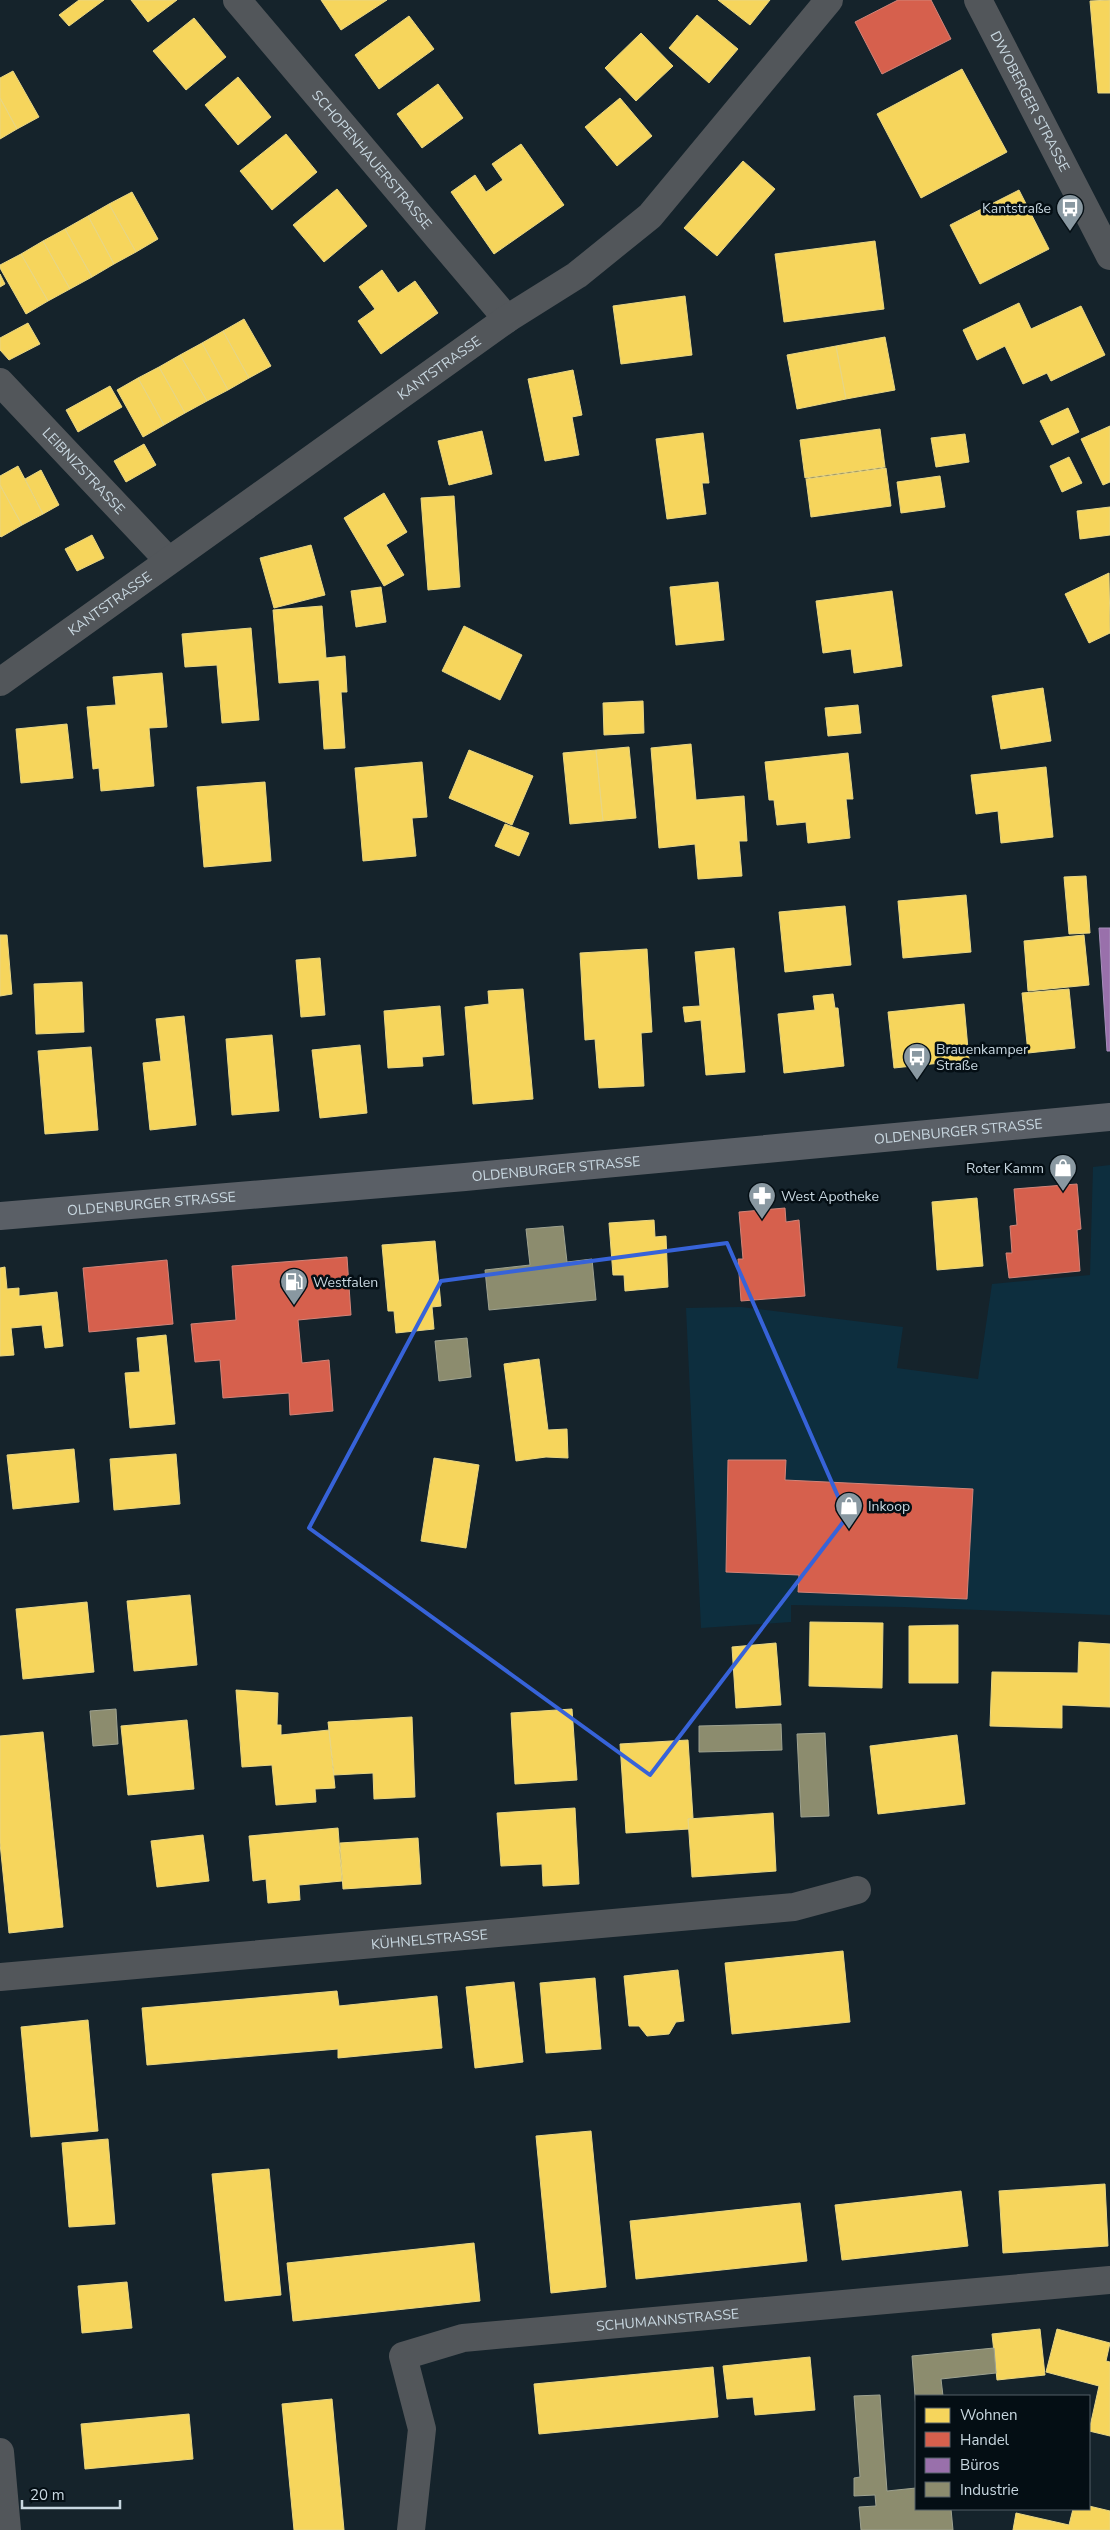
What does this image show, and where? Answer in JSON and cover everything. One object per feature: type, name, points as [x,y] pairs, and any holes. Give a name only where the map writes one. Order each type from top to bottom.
[{"type":"main road","name":"OLDENBURGER STRASSE","points":[[0,1216],[465,1177],[1110,1117]]},
{"type":"street","name":"SCHOPENHAUERSTRASSE","points":[[237,0],[507,320]]},
{"type":"street","name":"KANTSTRASSE","points":[[0,682],[168,560],[507,320],[577,275],[650,216],[829,0]]},
{"type":"street","name":"DWOBERGER STRASSE","points":[[978,0],[1110,256]]},
{"type":"street","name":"LEIBNIZSTRASSE","points":[[0,382],[168,560]]},
{"type":"street","name":"KÜHNELSTRASSE","points":[[0,1977],[794,1907],[857,1890]]},
{"type":"street","name":"SCHUMANNSTRASSE","points":[[411,2530],[422,2429],[403,2356],[462,2338],[1110,2280]]},
{"type":"street","points":[[0,2452],[7,2530]]},
{"type":"highlighted area","points":[[727,1243],[847,1517],[650,1775],[309,1528],[441,1281]]},
{"type":"shaded area","points":[[1110,1165],[1110,1615],[903,1607],[791,1605],[791,1622],[701,1628],[686,1308],[741,1307],[903,1327],[897,1368],[978,1379],[992,1284],[1090,1275],[1093,1167]]},
{"type":"building: Wohnen","points":[[79,0],[104,0],[69,26],[59,15]]},
{"type":"building: Wohnen","points":[[131,0],[177,0],[148,22]]},
{"type":"building: Wohnen","points":[[321,0],[387,0],[341,30]]},
{"type":"building: Wohnen","points":[[718,0],[770,0],[750,25]]},
{"type":"building: Wohnen","points":[[1110,0],[1110,93],[1098,93],[1090,1]]},
{"type":"building: Wohnen","points":[[697,15],[738,49],[709,83],[669,48]]},
{"type":"building: Wohnen","points":[[409,16],[434,49],[379,89],[355,55]]},
{"type":"building: Wohnen","points":[[194,18],[226,57],[186,90],[153,51]]},
{"type":"building: Wohnen","points":[[641,33],[673,66],[636,101],[605,68]]},
{"type":"building: Wohnen","points":[[962,69],[1007,152],[921,198],[877,114]]},
{"type":"building: Wohnen","points":[[13,71],[39,117],[17,129],[0,98],[0,78]]},
{"type":"building: Wohnen","points":[[238,77],[271,117],[238,145],[205,105]]},
{"type":"building: Wohnen","points":[[438,84],[463,118],[422,148],[397,114]]},
{"type":"building: Wohnen","points":[[0,98],[17,129],[0,139]]},
{"type":"building: Wohnen","points":[[620,98],[652,136],[617,166],[585,127]]},
{"type":"building: Wohnen","points":[[286,134],[317,172],[272,210],[240,171]]},
{"type":"building: Wohnen","points":[[521,144],[564,205],[494,254],[451,192],[475,175],[486,192],[503,180],[492,164]]},
{"type":"building: Wohnen","points":[[743,161],[775,189],[717,256],[684,228]]},
{"type":"building: Wohnen","points":[[337,189],[367,226],[324,262],[293,225]]},
{"type":"building: Wohnen","points":[[1019,190],[1049,249],[980,284],[950,225]]},
{"type":"building: Wohnen","points":[[132,192],[158,239],[136,252],[109,204]]},
{"type":"building: Wohnen","points":[[109,204],[136,252],[114,264],[88,216]]},
{"type":"building: Wohnen","points":[[88,216],[114,264],[92,277],[65,229]]},
{"type":"building: Wohnen","points":[[65,229],[92,277],[70,289],[43,241]]},
{"type":"building: Wohnen","points":[[43,241],[70,289],[48,301],[21,254]]},
{"type":"building: Wohnen","points":[[875,241],[884,309],[784,322],[775,254]]},
{"type":"building: Wohnen","points":[[21,254],[48,301],[26,314],[0,268],[0,265]]},
{"type":"building: Wohnen","points":[[382,270],[398,293],[415,281],[438,313],[381,354],[358,321],[375,309],[359,287]]},
{"type":"building: Wohnen","points":[[0,274],[5,284],[0,287]]},
{"type":"building: Wohnen","points":[[685,296],[692,355],[621,364],[613,306]]},
{"type":"building: Wohnen","points":[[1019,303],[1031,329],[1081,306],[1105,355],[1051,381],[1047,373],[1023,384],[1005,346],[977,360],[963,330]]},
{"type":"building: Wohnen","points":[[244,319],[271,366],[249,378],[223,331]]},
{"type":"building: Wohnen","points":[[28,323],[40,344],[9,360],[0,350],[0,338]]},
{"type":"building: Wohnen","points":[[223,331],[249,378],[228,390],[202,343]]},
{"type":"building: Wohnen","points":[[885,337],[895,390],[846,399],[836,346]]},
{"type":"building: Wohnen","points":[[202,343],[228,390],[207,401],[180,355]]},
{"type":"building: Wohnen","points":[[836,346],[846,399],[797,409],[787,355]]},
{"type":"building: Wohnen","points":[[180,355],[207,401],[185,413],[159,367]]},
{"type":"building: Wohnen","points":[[159,367],[185,413],[164,425],[138,378]]},
{"type":"building: Wohnen","points":[[573,370],[582,415],[572,417],[579,455],[545,461],[528,379]]},
{"type":"building: Wohnen","points":[[138,378],[164,425],[143,437],[117,390]]},
{"type":"building: Wohnen","points":[[110,386],[122,407],[78,432],[66,410]]},
{"type":"building: Wohnen","points":[[1068,408],[1079,432],[1052,445],[1040,421]]},
{"type":"building: Wohnen","points":[[1110,426],[1110,482],[1103,485],[1081,439]]},
{"type":"building: Wohnen","points":[[880,429],[885,467],[805,478],[800,440]]},
{"type":"building: Wohnen","points":[[482,431],[492,474],[449,485],[438,441]]},
{"type":"building: Wohnen","points":[[703,433],[709,483],[702,483],[706,514],[667,519],[656,439]]},
{"type":"building: Wohnen","points":[[965,434],[969,462],[936,467],[931,438]]},
{"type":"building: Wohnen","points":[[144,444],[156,465],[126,482],[114,461]]},
{"type":"building: Wohnen","points":[[1069,457],[1082,483],[1062,492],[1050,466]]},
{"type":"building: Wohnen","points":[[18,466],[43,514],[22,525],[0,485],[0,476]]},
{"type":"building: Wohnen","points":[[886,468],[891,506],[811,517],[806,479]]},
{"type":"building: Wohnen","points":[[41,470],[59,505],[43,514],[25,479]]},
{"type":"building: Wohnen","points":[[940,476],[945,507],[901,513],[897,482]]},
{"type":"building: Wohnen","points":[[0,485],[22,525],[1,537],[0,536]]},
{"type":"building: Wohnen","points":[[384,493],[407,532],[386,545],[404,575],[384,586],[344,518]]},
{"type":"building: Wohnen","points":[[454,496],[460,587],[428,590],[421,498]]},
{"type":"building: Wohnen","points":[[1110,507],[1110,535],[1080,539],[1077,511]]},
{"type":"building: Wohnen","points":[[92,535],[104,558],[77,571],[65,549]]},
{"type":"building: Wohnen","points":[[311,545],[325,595],[274,608],[260,558]]},
{"type":"building: Wohnen","points":[[1109,573],[1110,633],[1089,643],[1065,594]]},
{"type":"building: Wohnen","points":[[718,582],[724,640],[676,645],[670,587]]},
{"type":"building: Wohnen","points":[[381,587],[386,622],[356,627],[351,591]]},
{"type":"building: Wohnen","points":[[892,591],[902,666],[854,673],[851,649],[823,653],[816,601]]},
{"type":"building: Wohnen","points":[[322,606],[326,658],[345,656],[347,692],[341,692],[345,748],[324,749],[319,680],[279,683],[273,610]]},
{"type":"building: Wohnen","points":[[464,626],[522,655],[500,700],[442,671]]},
{"type":"building: Wohnen","points":[[251,628],[259,720],[222,723],[217,665],[185,667],[182,634]]},
{"type":"building: Wohnen","points":[[162,673],[167,727],[149,728],[154,786],[101,791],[99,768],[93,769],[87,707],[116,705],[113,677]]},
{"type":"building: Wohnen","points":[[1043,688],[1051,741],[1001,749],[992,696]]},
{"type":"building: Wohnen","points":[[643,701],[644,733],[604,735],[603,703]]},
{"type":"building: Wohnen","points":[[858,705],[861,733],[828,736],[825,708]]},
{"type":"building: Wohnen","points":[[67,724],[73,778],[21,783],[16,729]]},
{"type":"building: Wohnen","points":[[691,744],[696,800],[744,796],[747,841],[739,841],[742,876],[698,879],[695,844],[659,848],[651,748]]},
{"type":"building: Wohnen","points":[[629,747],[636,818],[603,821],[596,750]]},
{"type":"building: Wohnen","points":[[469,750],[533,776],[512,825],[449,798]]},
{"type":"building: Wohnen","points":[[596,750],[603,821],[570,824],[563,753]]},
{"type":"building: Wohnen","points":[[848,753],[853,799],[846,799],[850,838],[808,843],[806,822],[777,825],[774,800],[769,800],[765,762]]},
{"type":"building: Wohnen","points":[[422,762],[427,817],[412,818],[416,856],[363,861],[355,768]]},
{"type":"building: Wohnen","points":[[1046,767],[1053,837],[1001,843],[998,811],[976,814],[971,775]]},
{"type":"building: Wohnen","points":[[265,782],[271,861],[204,867],[197,787]]},
{"type":"building: Wohnen","points":[[505,824],[529,833],[519,856],[495,846]]},
{"type":"building: Wohnen","points":[[1086,876],[1090,933],[1069,934],[1064,877]]},
{"type":"building: Wohnen","points":[[966,895],[971,952],[903,958],[898,901]]},
{"type":"building: Wohnen","points":[[845,906],[851,965],[785,972],[779,912]]},
{"type":"building: Wohnen","points":[[0,935],[7,935],[12,994],[0,996]]},
{"type":"building: Wohnen","points":[[1084,935],[1089,985],[1028,991],[1024,941]]},
{"type":"building: Wohnen","points":[[734,948],[745,1072],[706,1075],[701,1020],[685,1022],[683,1007],[700,1006],[695,952]]},
{"type":"building: Wohnen","points":[[647,949],[652,1032],[641,1033],[644,1086],[599,1088],[595,1039],[585,1040],[580,953]]},
{"type":"building: Wohnen","points":[[320,958],[325,1015],[301,1017],[296,960]]},
{"type":"building: Wohnen","points":[[82,982],[84,1032],[36,1034],[34,984]]},
{"type":"building: Wohnen","points":[[523,989],[533,1099],[473,1104],[465,1007],[489,1004],[488,991]]},
{"type":"building: Wohnen","points":[[1069,989],[1075,1048],[1028,1053],[1022,993]]},
{"type":"building: Wohnen","points":[[833,994],[835,1008],[838,1008],[844,1066],[784,1073],[778,1014],[815,1010],[813,996]]},
{"type":"building: Wohnen","points":[[964,1004],[969,1060],[894,1068],[888,1012]]},
{"type":"building: Wohnen","points":[[440,1006],[444,1055],[422,1057],[423,1066],[388,1068],[384,1011]]},
{"type":"building: Wohnen","points":[[184,1016],[196,1125],[150,1130],[143,1063],[161,1061],[156,1019]]},
{"type":"building: Wohnen","points":[[272,1035],[279,1111],[232,1115],[226,1039]]},
{"type":"building: Wohnen","points":[[360,1045],[367,1113],[320,1118],[312,1050]]},
{"type":"building: Wohnen","points":[[91,1047],[98,1130],[45,1134],[38,1051]]},
{"type":"building: Wohnen","points":[[977,1198],[983,1266],[937,1270],[932,1202]]},
{"type":"building: Wohnen","points":[[654,1220],[655,1237],[666,1236],[668,1287],[625,1291],[624,1275],[613,1275],[609,1223]]},
{"type":"building: Wohnen","points":[[435,1241],[441,1306],[432,1307],[434,1329],[396,1333],[394,1311],[388,1311],[382,1245]]},
{"type":"building: Wohnen","points":[[5,1267],[7,1289],[19,1288],[19,1296],[57,1292],[63,1346],[45,1348],[42,1325],[11,1328],[14,1355],[0,1356],[0,1268]]},
{"type":"building: Wohnen","points":[[166,1335],[175,1424],[130,1428],[125,1373],[140,1372],[137,1338]]},
{"type":"building: Wohnen","points":[[539,1359],[548,1430],[567,1429],[568,1458],[546,1457],[516,1461],[504,1364]]},
{"type":"building: Wohnen","points":[[74,1449],[79,1502],[13,1509],[7,1455]]},
{"type":"building: Wohnen","points":[[176,1454],[180,1504],[114,1510],[110,1459]]},
{"type":"building: Wohnen","points":[[434,1458],[479,1465],[466,1548],[421,1541]]},
{"type":"building: Wohnen","points":[[190,1595],[197,1665],[134,1671],[127,1601]]},
{"type":"building: Wohnen","points":[[87,1602],[94,1672],[23,1679],[16,1609]]},
{"type":"building: Wohnen","points":[[810,1622],[883,1623],[882,1688],[809,1686]]},
{"type":"building: Wohnen","points":[[958,1625],[958,1683],[909,1683],[909,1626]]},
{"type":"building: Wohnen","points":[[1079,1642],[1110,1644],[1110,1707],[1062,1705],[1062,1728],[990,1726],[992,1672],[1078,1673]]},
{"type":"building: Wohnen","points":[[776,1643],[781,1705],[736,1708],[732,1647]]},
{"type":"building: Wohnen","points":[[236,1690],[278,1693],[277,1725],[281,1725],[281,1735],[329,1730],[335,1788],[315,1789],[316,1802],[276,1805],[272,1765],[242,1767]]},
{"type":"building: Wohnen","points":[[572,1709],[577,1780],[515,1784],[511,1713]]},
{"type":"building: Wohnen","points":[[412,1717],[415,1797],[374,1799],[373,1773],[334,1775],[328,1722]]},
{"type":"building: Wohnen","points":[[187,1720],[194,1789],[128,1795],[121,1726]]},
{"type":"building: Wohnen","points":[[43,1732],[63,1927],[9,1933],[0,1843],[0,1736]]},
{"type":"building: Wohnen","points":[[957,1735],[965,1804],[878,1814],[870,1746]]},
{"type":"building: Wohnen","points":[[688,1740],[693,1818],[688,1819],[689,1829],[626,1833],[620,1744]]},
{"type":"building: Wohnen","points":[[575,1808],[579,1884],[543,1886],[542,1864],[501,1866],[497,1813]]},
{"type":"building: Wohnen","points":[[773,1813],[776,1871],[692,1877],[688,1819]]},
{"type":"building: Wohnen","points":[[338,1828],[342,1881],[299,1885],[300,1900],[268,1903],[266,1879],[253,1881],[249,1836]]},
{"type":"building: Wohnen","points":[[203,1835],[209,1881],[157,1887],[151,1841]]},
{"type":"building: Wohnen","points":[[418,1838],[421,1884],[343,1889],[340,1843]]},
{"type":"building: Wohnen","points":[[843,1951],[850,2022],[732,2034],[725,1963]]},
{"type":"building: Wohnen","points":[[678,1970],[684,2021],[676,2022],[669,2034],[647,2036],[639,2026],[629,2026],[624,1976]]},
{"type":"building: Wohnen","points":[[595,1978],[601,2049],[546,2053],[540,1983]]},
{"type":"building: Wohnen","points":[[514,1982],[523,2062],[475,2068],[466,1987]]},
{"type":"building: Wohnen","points":[[337,1991],[339,2006],[437,1996],[442,2048],[338,2058],[338,2049],[147,2065],[142,2008]]},
{"type":"building: Wohnen","points":[[88,2020],[98,2131],[31,2137],[21,2027]]},
{"type":"building: Wohnen","points":[[591,2131],[606,2287],[551,2293],[536,2136]]},
{"type":"building: Wohnen","points":[[108,2139],[115,2224],[69,2227],[62,2143]]},
{"type":"building: Wohnen","points":[[269,2169],[281,2295],[225,2301],[212,2174]]},
{"type":"building: Wohnen","points":[[1105,2184],[1108,2246],[1003,2253],[999,2191]]},
{"type":"building: Wohnen","points":[[961,2191],[968,2246],[842,2260],[835,2205]]},
{"type":"building: Wohnen","points":[[800,2203],[807,2261],[636,2279],[630,2221]]},
{"type":"building: Wohnen","points":[[474,2243],[480,2301],[293,2321],[287,2263]]},
{"type":"building: Wohnen","points":[[127,2282],[132,2328],[82,2333],[78,2286]]},
{"type":"building: Wohnen","points":[[1040,2329],[1045,2375],[997,2380],[992,2334]]},
{"type":"building: Wohnen","points":[[1057,2329],[1110,2343],[1106,2361],[1110,2362],[1110,2436],[1090,2431],[1099,2386],[1046,2372]]},
{"type":"building: Wohnen","points":[[810,2357],[815,2410],[755,2415],[753,2397],[727,2399],[723,2366]]},
{"type":"building: Wohnen","points":[[713,2367],[718,2417],[539,2434],[534,2384]]},
{"type":"building: Wohnen","points":[[332,2399],[344,2530],[294,2530],[282,2404]]},
{"type":"building: Wohnen","points":[[189,2414],[193,2459],[85,2469],[81,2424]]},
{"type":"building: Wohnen","points":[[1090,2506],[1110,2511],[1110,2530],[1013,2530],[1016,2513],[1069,2525],[1073,2510],[1090,2510]]},
{"type":"building: Handel","points":[[898,0],[931,0],[951,39],[882,74],[855,22]]},
{"type":"building: Handel","points":[[1077,1184],[1081,1229],[1077,1230],[1080,1271],[1009,1278],[1006,1253],[1012,1253],[1010,1226],[1017,1225],[1014,1189]]},
{"type":"building: Handel","points":[[785,1208],[786,1222],[799,1220],[805,1296],[741,1301],[738,1259],[743,1259],[739,1212]]},
{"type":"building: Handel","points":[[347,1257],[351,1315],[298,1320],[302,1363],[329,1360],[333,1411],[290,1415],[289,1393],[223,1398],[220,1360],[195,1362],[191,1324],[236,1320],[232,1266]]},
{"type":"building: Handel","points":[[167,1260],[173,1324],[89,1332],[83,1268]]},
{"type":"building: Handel","name":"Inkoop","points":[[728,1460],[786,1460],[785,1480],[973,1489],[967,1599],[798,1592],[799,1575],[726,1572]]},
{"type":"building: Büros","points":[[1099,928],[1110,928],[1110,1051],[1107,1051]]},
{"type":"building: Industrie","points":[[563,1226],[567,1262],[592,1259],[596,1300],[489,1310],[485,1270],[530,1265],[526,1229]]},
{"type":"building: Industrie","points":[[467,1338],[471,1377],[439,1381],[435,1341]]},
{"type":"building: Industrie","points":[[116,1709],[118,1744],[93,1746],[90,1711]]},
{"type":"building: Industrie","points":[[781,1724],[782,1750],[699,1752],[699,1726]]},
{"type":"building: Industrie","points":[[825,1733],[829,1816],[801,1817],[797,1734]]},
{"type":"building: Industrie","points":[[994,2348],[996,2373],[941,2379],[943,2395],[915,2396],[912,2356]]},
{"type":"building: Industrie","points":[[880,2395],[887,2491],[915,2488],[915,2510],[951,2510],[953,2530],[861,2530],[859,2507],[876,2506],[875,2495],[854,2496],[854,2478],[860,2477],[854,2396]]},
{"type":"place","name":"Kantstraße","points":[[1070,232]]},
{"type":"place","name":"Brauenkamper Straße","points":[[917,1081]]},
{"type":"place","name":"Roter Kamm","points":[[1063,1192]]},
{"type":"place","name":"West Apotheke","points":[[762,1220]]},
{"type":"place","name":"Westfalen","points":[[294,1306]]},
{"type":"place","name":"Inkoop","points":[[849,1530]]}]
